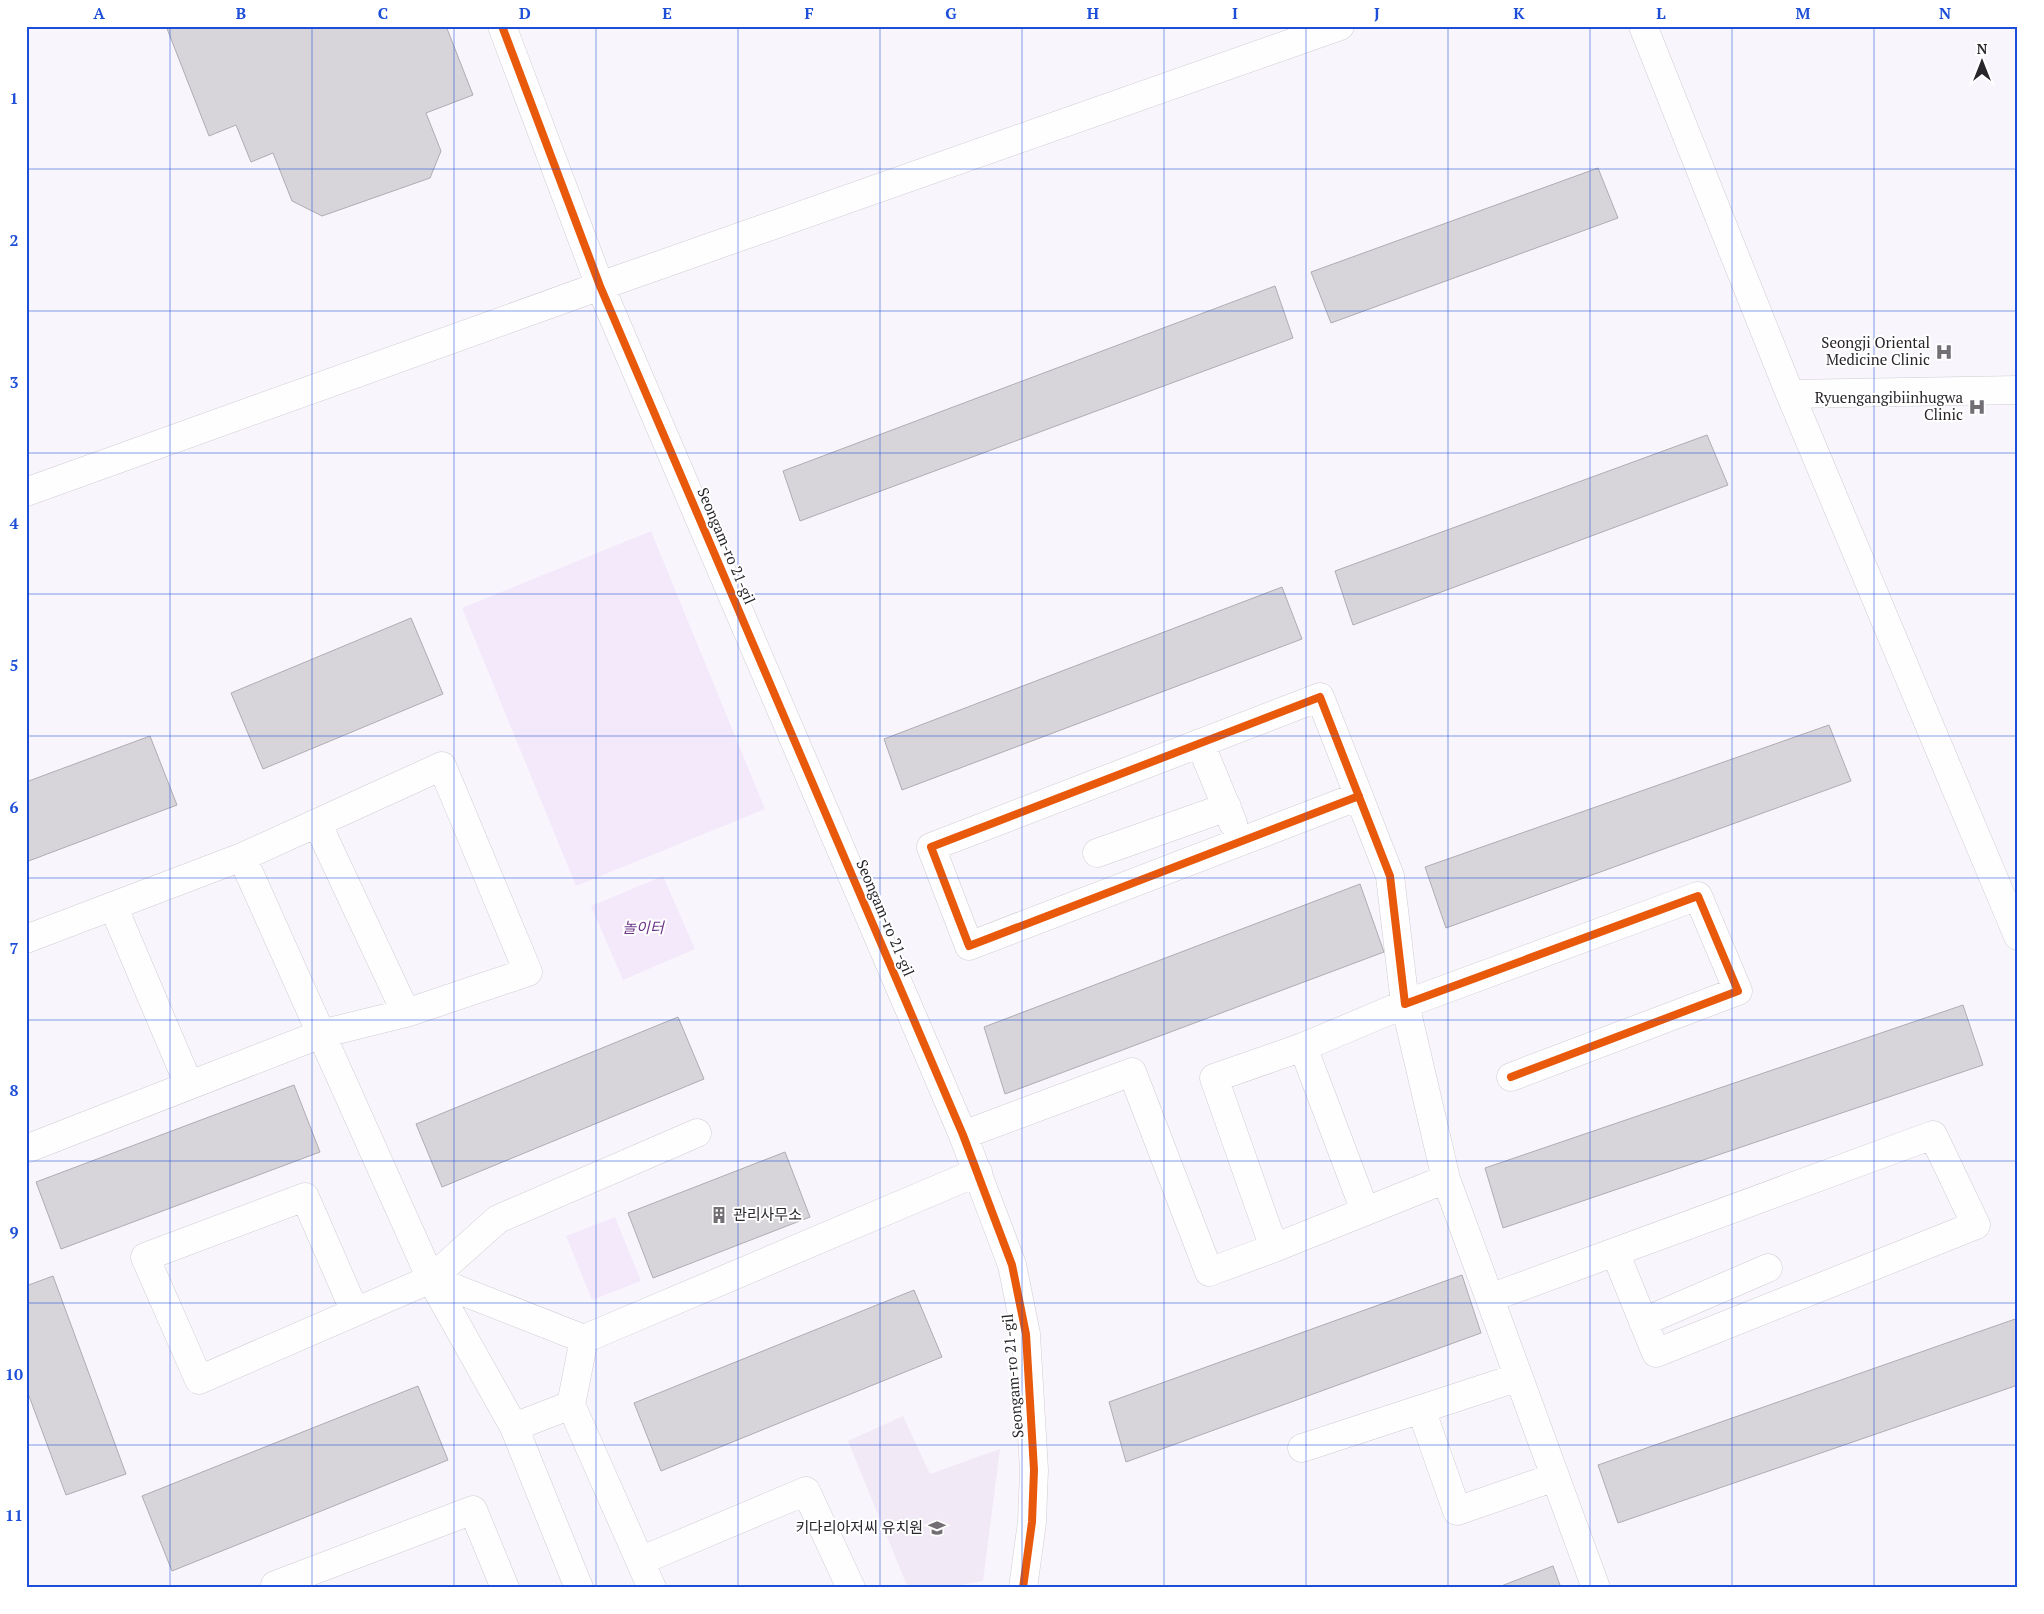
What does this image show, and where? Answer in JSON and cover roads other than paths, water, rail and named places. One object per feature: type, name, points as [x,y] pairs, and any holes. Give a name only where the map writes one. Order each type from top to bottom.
[{"type":"street","name":"Seongam-ro 21-gil","points":[[502,26],[600,286],[963,1135],[1012,1265],[1026,1334],[1034,1470],[1032,1522],[1023,1588]]},
{"type":"street","points":[[26,492],[600,286],[1340,26]]},
{"type":"street","points":[[1643,26],[1790,394],[2018,936]]},
{"type":"street","points":[[1790,394],[2018,390]]},
{"type":"street","points":[[1360,796],[969,946],[931,847],[1320,697],[1360,796],[1390,876],[1405,1004],[1446,1179],[1596,1588]]},
{"type":"street","points":[[1200,743],[1240,842]]},
{"type":"street","points":[[26,939],[242,857],[442,766],[528,972],[406,1013],[321,1034],[26,1148]]},
{"type":"street","points":[[1097,854],[1226,807]]},
{"type":"street","points":[[318,822],[406,1013]]},
{"type":"street","points":[[242,857],[432,1279],[514,1427],[579,1588]]},
{"type":"street","points":[[1274,1248],[1214,1078],[1303,1047],[1405,1004],[1698,896],[1738,991],[1511,1077]]},
{"type":"street","points":[[113,906],[189,1085]]},
{"type":"street","points":[[1303,1047],[1365,1212]]},
{"type":"street","points":[[963,1135],[1132,1072],[1209,1272],[1446,1179]]},
{"type":"street","points":[[355,1312],[305,1197],[145,1257],[199,1380],[432,1279],[498,1219],[697,1133]]},
{"type":"street","points":[[1490,1298],[1614,1252],[1933,1134],[1976,1225],[1656,1353],[1614,1252]]},
{"type":"street","points":[[432,1279],[584,1339],[978,1172]]},
{"type":"street","points":[[1643,1322],[1768,1268]]},
{"type":"street","points":[[584,1339],[570,1405],[652,1588]]},
{"type":"street","points":[[1302,1448],[1518,1377]]},
{"type":"street","points":[[514,1427],[570,1405]]},
{"type":"street","points":[[1420,1409],[1457,1512],[1555,1477]]},
{"type":"street","points":[[640,1561],[806,1491],[850,1588]]},
{"type":"street","points":[[276,1588],[275,1585],[472,1510],[505,1588]]},
{"type":"place","name":"Seongji Oriental Medicine Clinic","points":[[1944,352]]},
{"type":"place","name":"Ryuengangibiinhugwa Clinic","points":[[1977,407]]},
{"type":"place","name":"관리사무소","points":[[719,1215]]},
{"type":"place","name":"키다리아저씨 유치원","points":[[937,1528]]},
{"type":"park label","name":"놀이터","points":[[643,928]]}]
